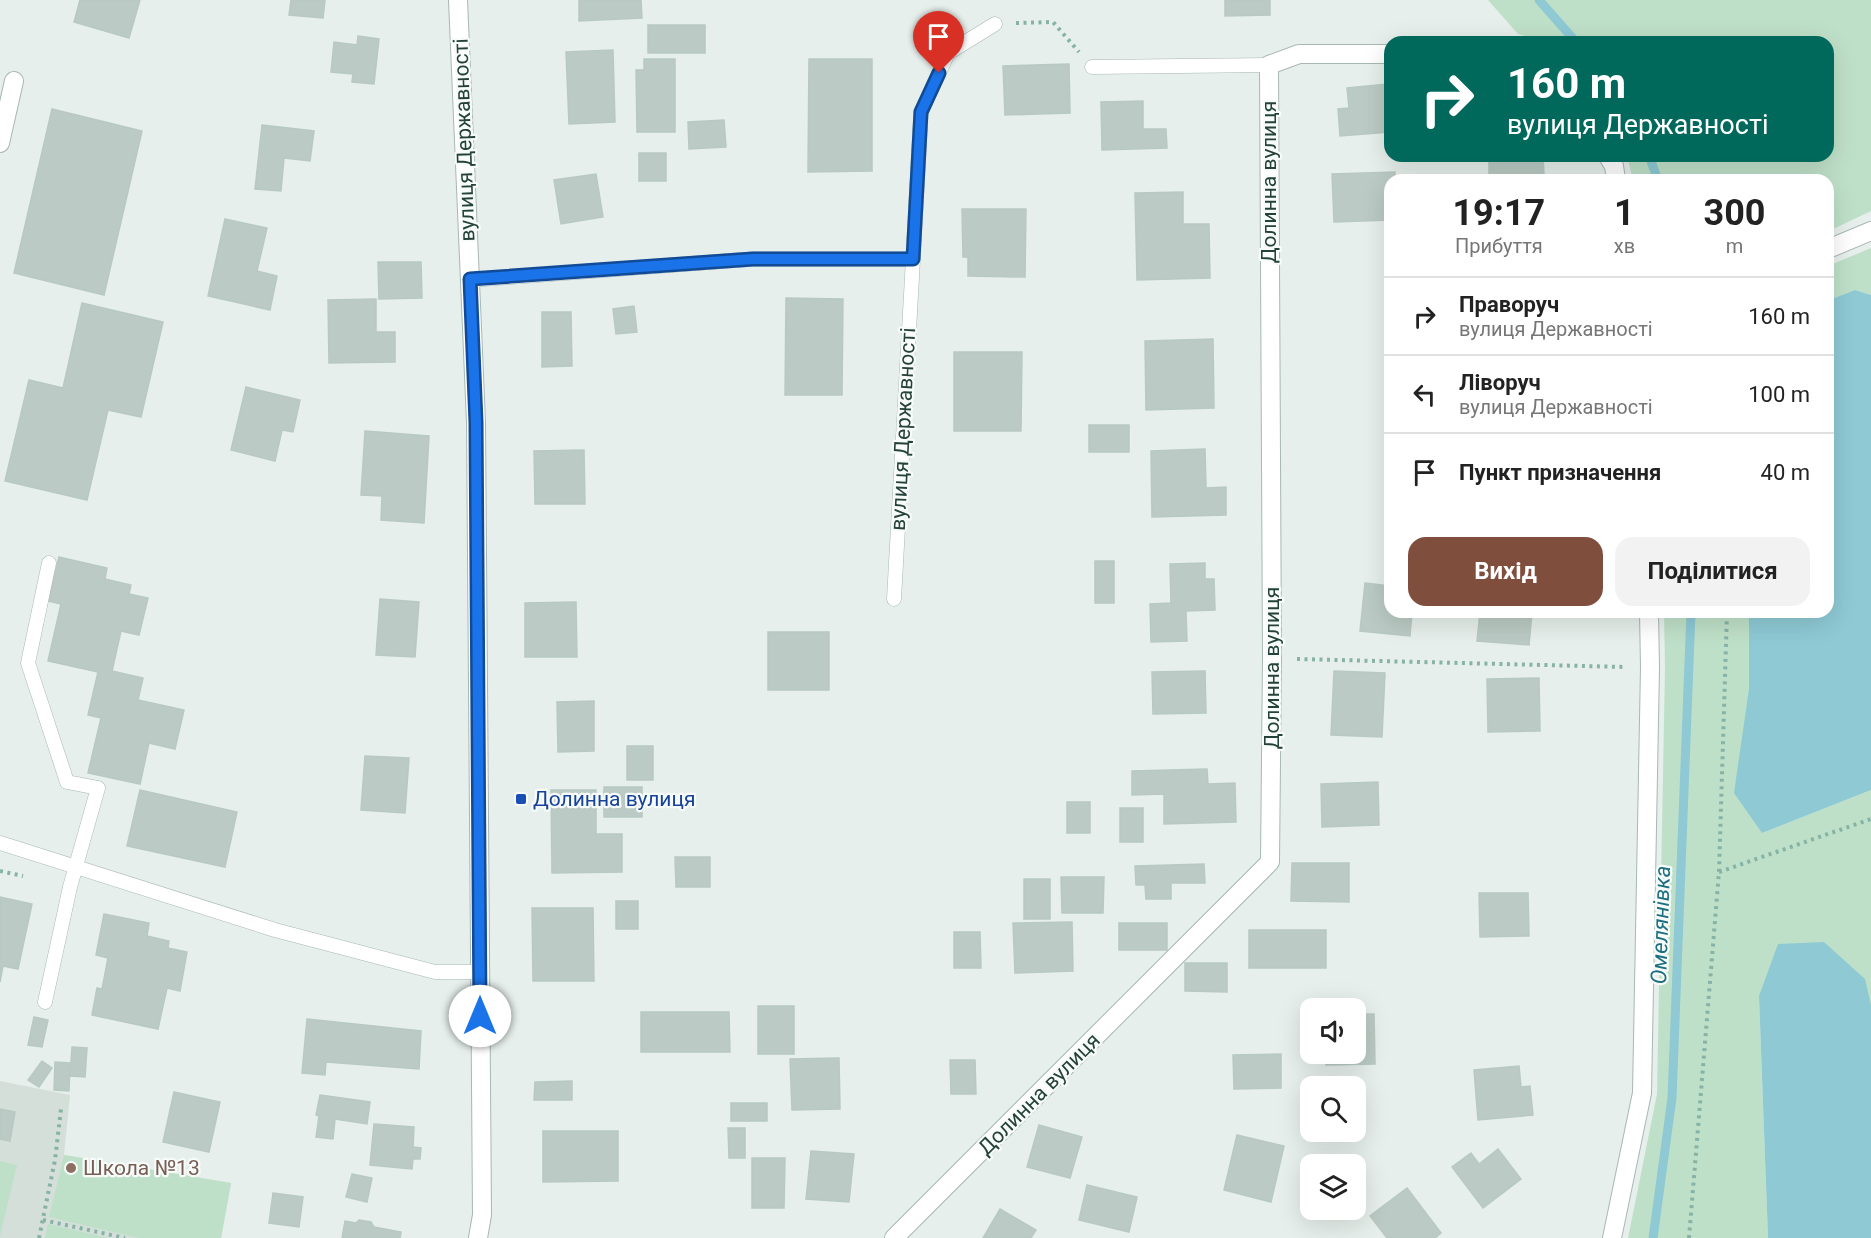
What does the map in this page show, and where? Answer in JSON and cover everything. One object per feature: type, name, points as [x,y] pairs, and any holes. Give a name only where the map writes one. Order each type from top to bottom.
[{"type":"street","name":"вулиця Державності","points":[[458,0],[476,422],[482,1215],[478,1238]]},
{"type":"street","points":[[1269,65],[1299,54],[1384,54]]},
{"type":"street","name":"Долинна вулиця","points":[[894,1238],[1270,862],[1272,658],[1269,65]]},
{"type":"street","points":[[0,143],[14,81]]},
{"type":"street","points":[[1834,246],[1871,231]]},
{"type":"street","points":[[1612,1238],[1642,1093],[1649,618]]},
{"type":"lane","name":"вулиця Державності","points":[[894,599],[921,112],[948,53],[994,24]]},
{"type":"lane","points":[[1092,67],[1269,65]]},
{"type":"lane","points":[[470,279],[753,259],[913,259]]},
{"type":"lane","points":[[45,1002],[76,866],[98,788],[66,782],[28,663],[49,563]]},
{"type":"lane","points":[[0,843],[286,933],[435,972],[480,972]]},
{"type":"path","points":[[994,24],[1053,22],[1092,67]]},
{"type":"path","points":[[1689,1238],[1719,872],[1727,618]]},
{"type":"path","points":[[1272,658],[1650,667]]},
{"type":"path","points":[[1719,872],[1871,819]]},
{"type":"path","points":[[39,1238],[55,1160],[61,1109]]},
{"type":"path","points":[[43,1220],[125,1238]]},
{"type":"shaded area","name":"Школа №13","points":[[0,1081],[70,1095],[64,1155],[231,1183],[221,1238],[0,1238]]},
{"type":"green space","points":[[1488,0],[1871,0],[1871,211],[1834,229],[1834,174],[1632,174],[1628,162],[1834,162],[1834,36],[1525,36],[1518,34]]},
{"type":"green space","points":[[1871,248],[1871,295],[1855,290],[1834,298],[1834,263]]},
{"type":"green space","points":[[1664,618],[1749,618],[1749,689],[1762,833],[1871,790],[1871,1238],[1759,996],[1768,1238],[1628,1238],[1657,1094]]},
{"type":"green space","points":[[64,1155],[231,1183],[221,1238],[138,1238],[49,1217]]},
{"type":"green space","points":[[0,1161],[17,1165],[0,1236]]},
{"type":"green space","points":[[48,1224],[109,1238],[45,1238]]},
{"type":"water","points":[[1855,290],[1871,295],[1871,790],[1762,833],[1734,793],[1749,689],[1749,618],[1834,618],[1834,298]]},
{"type":"water","points":[[1824,942],[1865,979],[1871,1005],[1871,1238],[1768,1238],[1759,996],[1778,944]]},
{"type":"building","points":[[80,0],[140,0],[129,38],[74,22]]},
{"type":"building","points":[[291,0],[325,0],[323,18],[289,15]]},
{"type":"building","points":[[579,0],[641,0],[642,18],[579,21]]},
{"type":"building","points":[[1225,0],[1270,0],[1270,15],[1225,16]]},
{"type":"building","points":[[648,25],[705,25],[705,53],[648,53]]},
{"type":"building","points":[[358,36],[379,39],[374,84],[352,82],[353,74],[331,72],[334,42],[357,45]]},
{"type":"building","points":[[613,50],[615,122],[569,124],[566,52]]},
{"type":"building","points":[[644,59],[675,59],[675,132],[637,132],[636,70],[644,70]]},
{"type":"building","points":[[809,59],[872,59],[872,171],[808,172]]},
{"type":"building","points":[[1069,64],[1070,113],[1005,115],[1003,66]]},
{"type":"building","points":[[1384,84],[1384,132],[1340,136],[1338,109],[1349,108],[1347,88]]},
{"type":"building","points":[[1143,101],[1143,129],[1166,129],[1167,148],[1102,150],[1101,102]]},
{"type":"building","points":[[52,109],[142,131],[104,295],[14,273]]},
{"type":"building","points":[[724,120],[726,147],[689,149],[688,122]]},
{"type":"building","points":[[262,125],[314,131],[310,161],[284,158],[281,191],[255,189]]},
{"type":"building","points":[[639,153],[666,153],[666,181],[639,181]]},
{"type":"building","points":[[1489,162],[1543,162],[1544,174],[1489,174]]},
{"type":"building","points":[[1395,172],[1395,174],[1384,174],[1384,220],[1334,222],[1332,174]]},
{"type":"building","points":[[596,174],[603,217],[561,224],[554,180]]},
{"type":"building","points":[[1183,192],[1183,224],[1209,224],[1210,278],[1137,280],[1135,193]]},
{"type":"building","points":[[962,209],[1026,209],[1025,277],[968,276],[968,257],[963,257]]},
{"type":"building","points":[[225,219],[267,228],[257,271],[277,276],[270,310],[208,296]]},
{"type":"building","points":[[378,262],[421,262],[422,298],[379,299]]},
{"type":"building","points":[[786,298],[843,299],[842,395],[785,395]]},
{"type":"building","points":[[376,299],[376,332],[395,332],[395,362],[329,363],[328,300]]},
{"type":"building","points":[[82,303],[163,322],[141,417],[108,410],[87,500],[5,481],[29,380],[63,388]]},
{"type":"building","points":[[634,306],[637,332],[616,334],[613,309]]},
{"type":"building","points":[[542,312],[571,312],[572,366],[542,367]]},
{"type":"building","points":[[1213,339],[1214,408],[1146,410],[1145,341]]},
{"type":"building","points":[[954,352],[1022,352],[1021,431],[954,431]]},
{"type":"building","points":[[246,387],[300,400],[293,432],[282,430],[275,461],[231,450]]},
{"type":"building","points":[[1089,425],[1129,425],[1129,452],[1089,452]]},
{"type":"building","points":[[365,431],[429,436],[424,523],[381,520],[382,496],[361,495]]},
{"type":"building","points":[[1205,449],[1206,488],[1226,487],[1226,515],[1152,517],[1151,451]]},
{"type":"building","points":[[584,450],[585,504],[535,504],[534,451]]},
{"type":"building","points":[[59,557],[107,568],[105,579],[131,585],[129,594],[148,598],[139,635],[121,631],[112,671],[143,678],[138,700],[184,710],[175,749],[149,743],[140,784],[88,773],[101,718],[88,715],[98,672],[48,661],[61,604],[48,601]]},
{"type":"building","points":[[1095,561],[1114,561],[1114,603],[1095,603]]},
{"type":"building","points":[[1205,563],[1205,579],[1214,579],[1215,610],[1186,611],[1187,641],[1151,642],[1150,604],[1171,603],[1170,564]]},
{"type":"building","points":[[1365,583],[1384,585],[1384,618],[1412,618],[1410,636],[1360,631]]},
{"type":"building","points":[[380,599],[419,602],[415,657],[376,655]]},
{"type":"building","points":[[576,602],[577,657],[525,657],[525,603]]},
{"type":"building","points":[[1479,618],[1531,618],[1529,645],[1477,641]]},
{"type":"building","points":[[768,632],[829,632],[829,690],[768,690]]},
{"type":"building","points":[[1205,671],[1206,713],[1153,714],[1152,672]]},
{"type":"building","points":[[1334,671],[1385,673],[1382,737],[1331,735]]},
{"type":"building","points":[[1539,678],[1540,731],[1488,732],[1487,679]]},
{"type":"building","points":[[594,701],[594,751],[558,752],[557,702]]},
{"type":"building","points":[[627,746],[653,746],[653,780],[627,780]]},
{"type":"building","points":[[365,756],[409,758],[405,813],[361,810]]},
{"type":"building","points":[[1207,769],[1208,784],[1235,783],[1236,822],[1164,824],[1164,794],[1132,795],[1132,771]]},
{"type":"building","points":[[1378,782],[1379,825],[1322,827],[1321,784]]},
{"type":"building","points":[[604,787],[642,787],[642,817],[604,817]]},
{"type":"building","points":[[140,790],[237,812],[225,867],[127,846]]},
{"type":"building","points":[[551,790],[596,790],[596,834],[622,834],[622,872],[552,873]]},
{"type":"building","points":[[1067,802],[1090,802],[1090,833],[1067,833]]},
{"type":"building","points":[[1120,808],[1143,808],[1143,842],[1120,842]]},
{"type":"building","points":[[675,857],[710,857],[710,887],[676,887]]},
{"type":"building","points":[[1292,863],[1349,863],[1349,902],[1291,901]]},
{"type":"building","points":[[1204,864],[1205,883],[1171,883],[1171,899],[1146,899],[1145,885],[1136,885],[1135,866]]},
{"type":"building","points":[[1061,877],[1104,877],[1103,913],[1062,913]]},
{"type":"building","points":[[1024,879],[1050,879],[1050,919],[1024,919]]},
{"type":"building","points":[[1479,893],[1528,893],[1529,936],[1480,937]]},
{"type":"building","points":[[0,897],[32,904],[18,969],[3,966],[0,982]]},
{"type":"building","points":[[616,901],[638,901],[638,929],[616,929]]},
{"type":"building","points":[[532,908],[593,908],[594,981],[533,981]]},
{"type":"building","points":[[104,914],[149,923],[147,936],[169,941],[168,948],[187,952],[180,991],[167,988],[158,1029],[92,1015],[97,988],[102,989],[108,958],[96,955]]},
{"type":"building","points":[[1072,922],[1073,971],[1015,973],[1013,923]]},
{"type":"building","points":[[1119,923],[1167,923],[1167,950],[1119,950]]},
{"type":"building","points":[[1249,930],[1326,930],[1326,968],[1249,968]]},
{"type":"building","points":[[954,932],[980,932],[981,968],[954,968]]},
{"type":"building","points":[[1185,963],[1227,963],[1227,992],[1185,991]]},
{"type":"building","points":[[758,1006],[794,1006],[794,1054],[758,1054]]},
{"type":"building","points":[[641,1012],[729,1012],[730,1052],[641,1052]]},
{"type":"building","points":[[1366,1014],[1374,1014],[1375,1064],[1326,1065],[1366,1064]]},
{"type":"building","points":[[34,1017],[48,1020],[42,1047],[28,1045]]},
{"type":"building","points":[[307,1019],[421,1031],[419,1069],[326,1062],[325,1075],[302,1073]]},
{"type":"building","points":[[72,1047],[87,1048],[85,1077],[70,1076]]},
{"type":"building","points":[[1281,1054],[1281,1088],[1234,1089],[1233,1055]]},
{"type":"building","points":[[839,1058],[840,1109],[792,1110],[790,1059]]},
{"type":"building","points":[[950,1060],[975,1060],[976,1094],[951,1094]]},
{"type":"building","points":[[42,1061],[52,1068],[39,1087],[28,1080]]},
{"type":"building","points":[[55,1062],[70,1063],[69,1091],[54,1090]]},
{"type":"building","points":[[1519,1066],[1521,1087],[1530,1086],[1533,1115],[1478,1120],[1474,1070]]},
{"type":"building","points":[[572,1081],[572,1100],[534,1100],[535,1082]]},
{"type":"building","points":[[174,1092],[220,1102],[209,1152],[163,1142]]},
{"type":"building","points":[[320,1095],[370,1102],[367,1124],[335,1119],[333,1139],[316,1137],[319,1116],[316,1115]]},
{"type":"building","points":[[731,1103],[767,1103],[767,1121],[731,1121]]},
{"type":"building","points":[[0,1109],[15,1112],[10,1141],[0,1139]]},
{"type":"building","points":[[374,1124],[414,1127],[413,1147],[421,1148],[420,1159],[413,1159],[412,1169],[370,1165]]},
{"type":"building","points":[[1039,1125],[1082,1137],[1070,1178],[1027,1167]]},
{"type":"building","points":[[728,1128],[745,1128],[745,1158],[729,1158]]},
{"type":"building","points":[[543,1131],[618,1131],[618,1181],[543,1182]]},
{"type":"building","points":[[1237,1135],[1284,1146],[1271,1202],[1224,1190]]},
{"type":"building","points":[[1498,1149],[1521,1179],[1483,1208],[1452,1167],[1471,1153],[1479,1164]]},
{"type":"building","points":[[811,1151],[854,1154],[849,1202],[806,1199]]},
{"type":"building","points":[[752,1158],[785,1158],[784,1208],[752,1208]]},
{"type":"building","points":[[352,1174],[372,1178],[367,1202],[346,1197]]},
{"type":"building","points":[[1087,1185],[1137,1197],[1129,1232],[1079,1220]]},
{"type":"building","points":[[1407,1188],[1441,1233],[1435,1238],[1387,1238],[1370,1216]]},
{"type":"building","points":[[273,1193],[303,1197],[299,1227],[269,1223]]},
{"type":"building","points":[[1000,1209],[1036,1230],[1031,1238],[983,1238]]},
{"type":"building","points":[[359,1220],[371,1222],[374,1227],[401,1232],[400,1238],[342,1238],[345,1221],[356,1223]]},
{"type":"waterway","name":"Омелянівка","points":[[1539,0],[1571,36]]},
{"type":"waterway","name":"Омелянівка","points":[[1651,162],[1656,174]]},
{"type":"waterway","name":"Омелянівка","points":[[1653,1238],[1672,1098],[1691,618]]},
{"type":"place","name":"Долинна вулиця","points":[[521,799]]},
{"type":"place","name":"Школа №13","points":[[71,1168]]},
{"type":"route","points":[[480,1016],[476,422],[470,279],[753,259],[913,259],[921,112],[939,73]]}]
